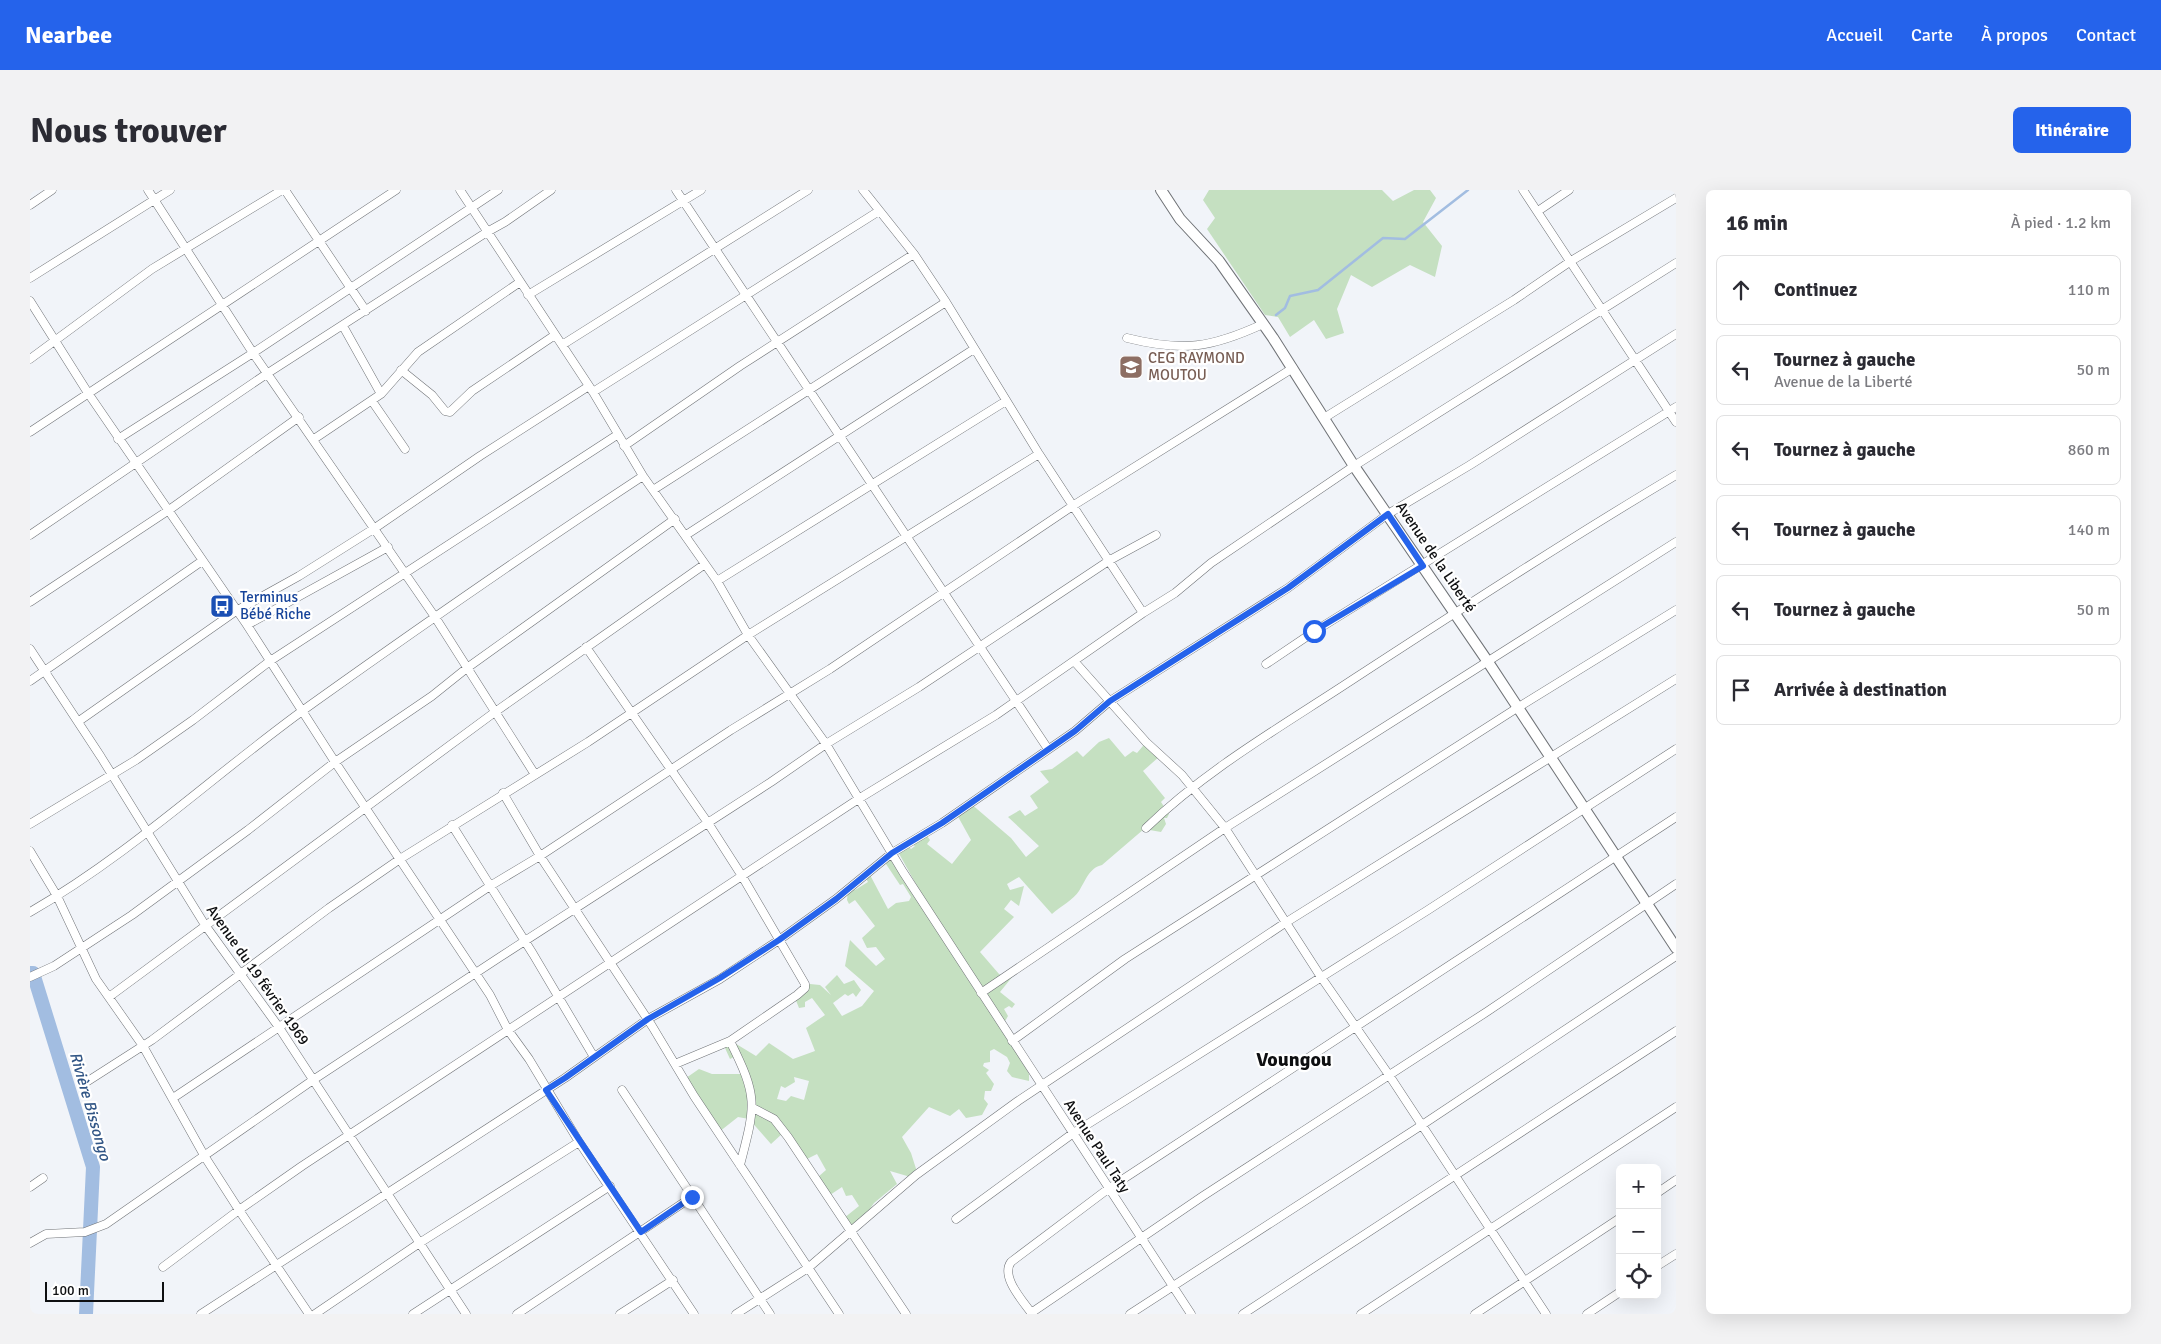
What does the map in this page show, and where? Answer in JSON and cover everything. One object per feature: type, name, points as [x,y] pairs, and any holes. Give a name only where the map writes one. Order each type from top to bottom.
[{"type":"street","points":[[30,205],[52,190]]},
{"type":"street","points":[[148,190],[253,353],[299,416],[435,617],[534,773]]},
{"type":"street","points":[[30,278],[170,190]]},
{"type":"street","points":[[30,359],[152,269],[283,190],[352,287],[366,311]]},
{"type":"street","points":[[30,432],[396,190]]},
{"type":"street","name":"Avenue Paul Taty","points":[[460,190],[591,389],[643,476],[717,581],[748,635],[826,744],[892,853],[981,993],[1191,1314]]},
{"type":"street","points":[[118,439],[253,353],[498,190]]},
{"type":"street","points":[[30,535],[268,373],[486,232],[505,222],[551,190]]},
{"type":"street","points":[[676,190],[1048,749]]},
{"type":"street","points":[[528,295],[701,190]]},
{"type":"street","points":[[562,346],[713,248],[808,190]]},
{"type":"street","points":[[863,190],[914,254],[946,302],[1039,454],[1143,613]]},
{"type":"street","name":"Avenue de la Liberté","points":[[1162,190],[1180,219],[1219,261],[1263,324],[1354,466],[1488,662],[1676,948]]},
{"type":"street","points":[[1523,190],[1636,360],[1672,409],[1676,422]]},
{"type":"street","points":[[1538,211],[1569,190]]},
{"type":"street","points":[[1324,418],[1514,300],[1571,261],[1676,198]]},
{"type":"street","points":[[79,721],[236,610],[299,576],[375,528],[480,456],[746,296],[879,211]]},
{"type":"street","points":[[624,446],[732,371],[914,254]]},
{"type":"street","points":[[163,1267],[239,1210],[508,1030],[860,798],[1015,702],[1175,593],[1211,563],[1354,466],[1676,264]]},
{"type":"street","points":[[314,439],[381,394],[418,352],[431,342],[520,282]]},
{"type":"street","points":[[30,301],[54,342],[118,439],[247,625],[302,712],[490,995],[508,1030],[529,1059],[579,1142],[641,1232],[694,1314]]},
{"type":"street","points":[[653,490],[808,390],[858,361],[946,302]]},
{"type":"street","points":[[1128,338],[1159,346],[1195,346],[1224,340],[1263,324]]},
{"type":"street","points":[[342,326],[381,394]]},
{"type":"street","points":[[201,1314],[546,1090],[648,1019],[720,978],[779,940],[836,899],[892,853],[942,823],[1075,731],[1110,701],[1288,588],[1388,514],[1470,466],[1676,334]]},
{"type":"street","points":[[401,370],[432,395],[445,412],[450,412],[472,391],[555,335]]},
{"type":"street","points":[[686,536],[974,349]]},
{"type":"street","points":[[173,1098],[278,1026],[440,921],[490,886],[540,856],[670,768],[830,669],[1074,505],[1292,368]]},
{"type":"street","points":[[372,401],[405,448]]},
{"type":"street","points":[[717,581],[1006,401]]},
{"type":"street","points":[[1266,664],[1314,631],[1423,566],[1529,497],[1672,409]]},
{"type":"street","points":[[30,602],[169,510],[299,416]]},
{"type":"street","points":[[30,824],[112,774],[193,720],[270,661],[617,435]]},
{"type":"street","points":[[88,1081],[143,1046],[400,859],[534,773],[588,742],[748,635],[1039,454]]},
{"type":"street","points":[[30,912],[56,896],[146,831],[302,712],[435,617],[522,556],[643,476]]},
{"type":"street","points":[[1146,828],[1192,786],[1455,613],[1597,523],[1676,476]]},
{"type":"street","points":[[30,977],[54,966],[82,948],[178,881],[248,830],[335,762],[432,696],[467,668],[675,519]]},
{"type":"street","points":[[30,1243],[46,1234],[85,1232],[106,1224],[313,1080],[525,940],[708,823],[826,744],[979,648],[1110,560],[1156,536]]},
{"type":"street","points":[[981,993],[1225,828],[1676,542]]},
{"type":"street","points":[[247,625],[388,547]]},
{"type":"street","points":[[30,681],[202,561]]},
{"type":"street","points":[[109,998],[205,925],[496,712],[705,564]]},
{"type":"street","points":[[1012,1041],[1125,959],[1256,877],[1517,708],[1676,610]]},
{"type":"street","points":[[586,647],[708,823],[804,980],[805,988],[730,1041],[675,1064]]},
{"type":"street","name":"Avenue du 19 février 1969","points":[[30,649],[79,721],[205,925],[278,1026],[421,1242],[466,1314]]},
{"type":"street","points":[[1074,661],[1146,742],[1192,786],[1225,828],[1321,977],[1389,1075],[1546,1314]]},
{"type":"street","points":[[736,1314],[808,1268],[916,1175],[1004,1110],[1043,1086],[1286,923],[1676,679]]},
{"type":"street","points":[[956,1219],[1072,1134],[1676,749]]},
{"type":"street","points":[[503,793],[540,856],[648,1019],[694,1096],[839,1314]]},
{"type":"street","points":[[1676,817],[1108,1189],[1009,1266],[1008,1271],[1014,1289],[1032,1314],[1203,1196],[1488,1012],[1676,884]]},
{"type":"street","points":[[452,825],[525,940],[594,1058]]},
{"type":"street","points":[[30,851],[56,896],[96,979],[143,1046],[205,1156],[309,1314]]},
{"type":"street","points":[[1130,1314],[1172,1285],[1422,1125],[1676,956]]},
{"type":"street","points":[[1243,1314],[1676,1031]]},
{"type":"street","points":[[730,1041],[752,1089],[754,1108],[740,1164]]},
{"type":"street","points":[[622,1090],[770,1314]]},
{"type":"street","points":[[754,1108],[774,1119],[906,1314]]},
{"type":"street","points":[[1362,1314],[1676,1108]]},
{"type":"street","points":[[315,1314],[421,1242],[579,1142]]},
{"type":"street","points":[[30,1187],[43,1178]]},
{"type":"street","points":[[1661,1190],[1676,1180]]},
{"type":"street","points":[[413,1314],[610,1186]]},
{"type":"street","points":[[517,1314],[692,1197]]},
{"type":"street","points":[[1475,1314],[1616,1221]]},
{"type":"street","points":[[1661,1263],[1676,1254]]},
{"type":"street","points":[[620,1314],[673,1280]]},
{"type":"street","points":[[1587,1314],[1616,1295]]},
{"type":"green space","points":[[1209,190],[1382,190],[1393,201],[1414,190],[1430,190],[1436,198],[1423,222],[1442,246],[1435,277],[1410,265],[1372,287],[1351,275],[1337,309],[1344,333],[1326,339],[1314,320],[1290,337],[1278,317],[1265,315],[1207,229],[1215,218],[1203,200]]},
{"type":"green space","points":[[1109,738],[1125,757],[1133,751],[1137,753],[1148,740],[1160,756],[1143,771],[1165,798],[1161,802],[1169,814],[1167,818],[1164,818],[1166,824],[1161,832],[1144,829],[1102,865],[1094,869],[1088,875],[1077,894],[1052,914],[1019,877],[1007,884],[1010,890],[1024,886],[1019,906],[1011,900],[1004,909],[1014,917],[980,952],[999,974],[1005,977],[1021,966],[1000,992],[1015,1004],[1012,1008],[1009,1006],[1004,1009],[1008,1016],[1004,1023],[1029,1074],[1029,1081],[1012,1077],[1007,1071],[1010,1063],[1007,1057],[994,1049],[990,1051],[990,1062],[984,1063],[983,1066],[989,1070],[986,1073],[994,1084],[991,1091],[985,1091],[984,1099],[988,1104],[982,1115],[966,1118],[959,1109],[950,1116],[929,1107],[902,1137],[911,1153],[918,1175],[914,1178],[890,1171],[897,1184],[874,1203],[860,1223],[851,1227],[844,1218],[859,1206],[852,1195],[846,1196],[842,1187],[830,1195],[818,1177],[826,1170],[817,1154],[807,1159],[783,1133],[771,1144],[749,1119],[738,1117],[719,1132],[686,1078],[699,1069],[712,1074],[743,1074],[734,1057],[730,1059],[725,1048],[733,1042],[756,1056],[769,1043],[793,1059],[815,1051],[806,1028],[825,1015],[812,998],[805,1002],[805,1007],[799,1008],[795,998],[810,984],[820,985],[831,995],[825,987],[837,975],[844,984],[854,980],[861,990],[856,997],[853,993],[848,996],[845,994],[833,1003],[842,1016],[862,1006],[874,991],[845,966],[850,940],[876,966],[885,959],[876,947],[867,948],[862,938],[875,926],[855,900],[849,904],[847,900],[848,890],[855,890],[868,882],[865,877],[869,873],[888,909],[896,903],[909,901],[911,897],[903,884],[900,885],[884,861],[890,855],[927,904],[897,850],[907,845],[911,849],[915,846],[910,843],[925,833],[930,840],[927,844],[952,864],[971,840],[956,813],[970,803],[1011,838],[1026,857],[1039,846],[1008,817],[1020,810],[1025,816],[1038,808],[1030,796],[1049,782],[1040,771],[1052,769],[1077,751],[1083,757],[1099,742]],"holes":[[[794,1077],[809,1081],[804,1100],[791,1096],[786,1101],[777,1099],[781,1086],[785,1088],[795,1082]]]},
{"type":"waterway","points":[[1276,315],[1285,308],[1290,296],[1318,290],[1383,238],[1405,239],[1468,190]]},
{"type":"waterway","name":"Rivière Bissongo","points":[[30,973],[33,973],[93,1167],[86,1314]]},
{"type":"place","name":"CEG RAYMOND MOUTOU","points":[[1131,367]]},
{"type":"place","name":"Terminus Bébé Riche","points":[[222,606]]},
{"type":"district","name":"Voungou","points":[[1294,1059]]},
{"type":"route","points":[[692,1197],[641,1232],[546,1090],[594,1058],[628,1031],[720,978],[779,940],[836,899],[892,853],[942,823],[1075,731],[1110,701],[1288,588],[1388,514],[1423,566],[1314,631]]}]
